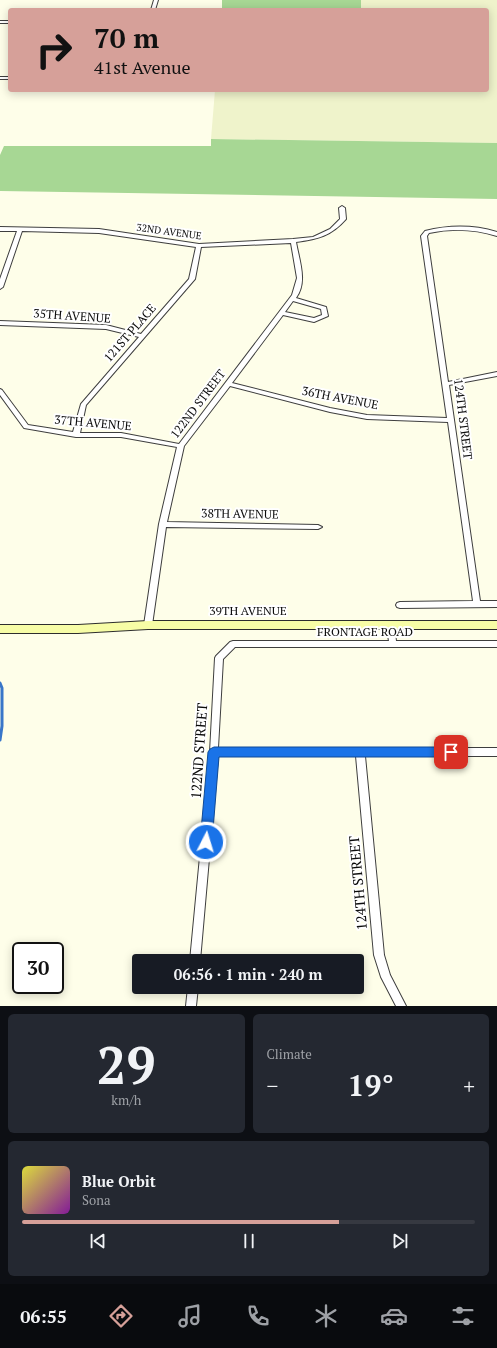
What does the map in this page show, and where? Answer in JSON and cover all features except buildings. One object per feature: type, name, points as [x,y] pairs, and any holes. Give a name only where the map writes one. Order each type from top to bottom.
[{"type":"main road","name":"39TH AVENUE","points":[[0,629],[78,629],[148,624],[497,625]]},
{"type":"street","name":"32ND AVENUE","points":[[0,229],[99,231],[199,246],[293,241],[314,238],[332,230],[343,219],[342,208]]},
{"type":"street","points":[[0,287],[20,229]]},
{"type":"street","name":"124TH STREET","points":[[477,604],[424,236],[427,232],[443,229],[481,230],[497,234]]},
{"type":"street","name":"122ND STREET","points":[[148,624],[163,524],[181,446],[292,299],[300,278],[293,241]]},
{"type":"street","name":"121ST PLACE","points":[[76,435],[83,404],[192,279],[199,246]]},
{"type":"street","points":[[281,313],[314,320],[325,316],[324,308],[292,299]]},
{"type":"street","name":"35TH AVENUE","points":[[0,323],[106,327],[142,336]]},
{"type":"street","points":[[446,384],[497,374]]},
{"type":"street","name":"36TH AVENUE","points":[[229,384],[367,417],[450,420]]},
{"type":"street","name":"37TH AVENUE","points":[[0,391],[26,427],[76,435],[121,435],[181,446]]},
{"type":"street","name":"38TH AVENUE","points":[[163,524],[318,527]]},
{"type":"street","points":[[400,605],[497,604]]},
{"type":"street","points":[[390,624],[393,644]]},
{"type":"street","name":"122ND STREET","points":[[196,954],[214,752],[219,658],[233,644]]},
{"type":"street","name":"FRONTAGE ROAD","points":[[233,644],[497,644]]},
{"type":"street","points":[[214,752],[497,752]]},
{"type":"street","name":"124TH STREET","points":[[360,752],[379,955],[386,976],[401,1006]]},
{"type":"street","points":[[192,1006],[193,994]]},
{"type":"green space","points":[[222,0],[361,0],[361,8],[222,8]]},
{"type":"green space","points":[[361,0],[497,0],[497,143],[211,139],[215,92],[489,92],[489,8],[361,8]]},
{"type":"green space","points":[[211,139],[497,143],[497,199],[0,191],[0,155],[4,146],[211,146]]},
{"type":"waterway","points":[[0,683],[2,688],[2,726],[0,740]]},
{"type":"route","points":[[206,842],[214,752],[451,752]]}]
